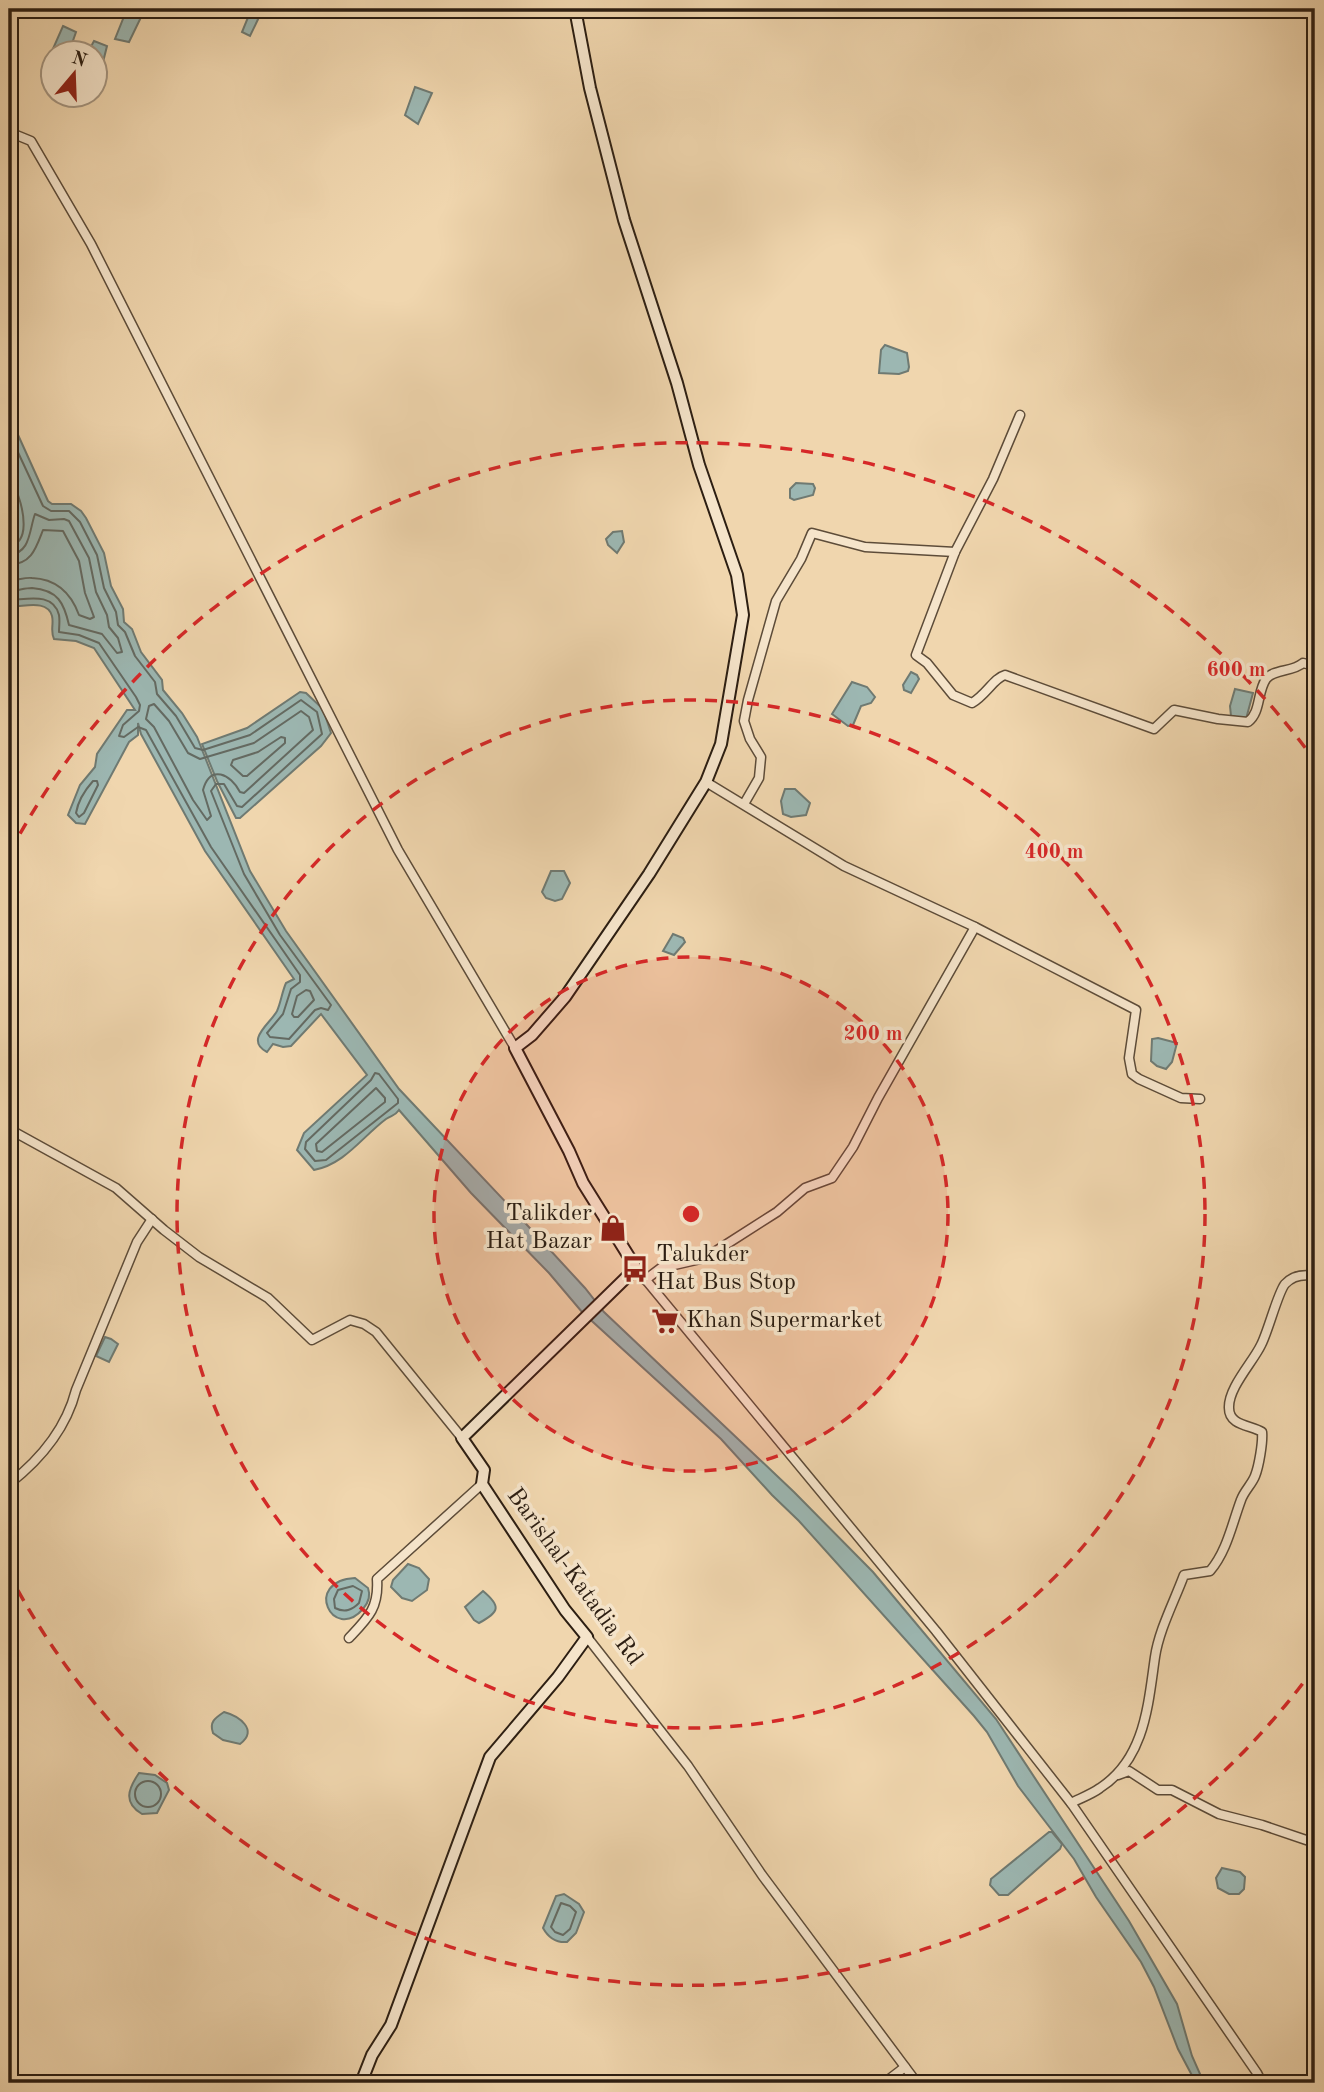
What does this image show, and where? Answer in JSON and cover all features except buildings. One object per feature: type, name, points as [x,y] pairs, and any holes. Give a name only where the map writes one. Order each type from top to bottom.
[{"type":"main road","points":[[462,1438],[636,1268],[583,1184],[569,1151],[515,1048],[532,1035],[565,997],[649,874],[706,782],[721,744],[743,615],[737,575],[699,465],[677,383],[624,220],[590,88],[575,9]]},
{"type":"main road","name":"Barishal-Katadia Rd","points":[[462,1438],[484,1470],[482,1484],[565,1610],[587,1637]]},
{"type":"main road","points":[[361,2083],[372,2055],[391,2025],[490,1757],[558,1677],[587,1637]]},
{"type":"street","points":[[9,132],[31,141],[92,244],[398,850],[515,1048]]},
{"type":"street","points":[[1020,415],[993,479],[955,552],[916,655],[927,663],[953,695],[972,703],[983,697],[999,676],[1004,675],[1154,729],[1174,710],[1210,718],[1248,722],[1254,716],[1266,679],[1272,674],[1297,669],[1303,663],[1315,666]]},
{"type":"street","points":[[744,804],[759,778],[761,757],[750,739],[744,721],[748,700],[776,601],[801,559],[812,533],[865,547],[955,552]]},
{"type":"street","points":[[706,782],[844,866],[975,927],[1136,1010],[1129,1058],[1132,1074],[1181,1098],[1199,1099]]},
{"type":"street","points":[[645,1280],[661,1268],[705,1258],[777,1212],[806,1188],[832,1178],[853,1147],[975,927]]},
{"type":"street","points":[[9,1129],[116,1188],[199,1257],[268,1298],[312,1340],[350,1320],[364,1324],[376,1332],[462,1438]]},
{"type":"street","points":[[9,1484],[28,1469],[55,1438],[71,1409],[76,1390],[137,1242],[152,1219]]},
{"type":"street","points":[[636,1268],[936,1631],[1071,1803],[1250,2061],[1262,2083]]},
{"type":"street","points":[[1071,1803],[1100,1788],[1115,1776],[1138,1741],[1145,1724],[1159,1641],[1184,1575],[1210,1571],[1215,1565],[1230,1537],[1242,1496],[1255,1476],[1263,1441],[1262,1432],[1239,1424],[1228,1409],[1230,1401],[1244,1368],[1260,1348],[1283,1285],[1295,1276],[1315,1276]]},
{"type":"street","points":[[349,1638],[368,1618],[378,1596],[377,1579],[482,1484]]},
{"type":"street","name":"Barishal-Katadia Rd","points":[[587,1637],[688,1766],[762,1875],[917,2083]]},
{"type":"street","points":[[1115,1776],[1129,1771],[1158,1790],[1172,1790],[1219,1814],[1315,1843]]},
{"type":"street","points":[[884,2083],[905,2067]]},
{"type":"water","points":[[127,9],[145,9],[129,42],[115,39]]},
{"type":"water","points":[[251,10],[261,13],[250,36],[242,32]]},
{"type":"water","points":[[63,26],[76,32],[74,38],[58,38]]},
{"type":"water","points":[[415,87],[432,93],[418,124],[405,115]]},
{"type":"water","points":[[885,345],[907,353],[908,371],[899,374],[879,373],[881,350]]},
{"type":"water","points":[[9,415],[48,501],[52,504],[71,504],[86,518],[104,553],[111,586],[123,609],[124,622],[132,629],[141,652],[162,680],[163,690],[197,737],[250,871],[286,931],[399,1089],[585,1288],[604,1312],[794,1492],[873,1572],[996,1719],[1129,1921],[1177,2004],[1192,2056],[1204,2083],[1196,2083],[1178,2049],[1154,1987],[1141,1962],[1096,1897],[1074,1859],[1018,1786],[987,1732],[799,1521],[721,1439],[582,1312],[549,1273],[471,1193],[399,1110],[344,1156],[325,1167],[314,1170],[297,1150],[304,1133],[367,1075],[321,1014],[291,1046],[273,1044],[267,1052],[261,1047],[258,1037],[277,1011],[286,983],[294,979],[205,851],[141,734],[138,723],[138,735],[129,742],[85,824],[76,823],[68,815],[80,785],[95,767],[97,754],[127,710],[135,710],[94,648],[76,641],[54,639],[49,610],[39,605],[9,606],[9,548],[18,515],[9,490]]},
{"type":"water","points":[[796,483],[813,484],[813,495],[794,500],[790,498],[790,489]]},
{"type":"water","points":[[622,531],[624,542],[617,553],[608,545],[606,539],[613,532]]},
{"type":"water","points":[[911,672],[919,679],[911,693],[904,690],[903,685]]},
{"type":"water","points":[[852,682],[867,687],[875,697],[871,703],[861,706],[853,725],[848,726],[832,714]]},
{"type":"water","points":[[1235,689],[1253,693],[1246,719],[1231,716],[1230,706]]},
{"type":"water","points":[[300,692],[306,693],[323,709],[331,733],[321,746],[240,818],[236,818],[202,744],[247,728]]},
{"type":"water","points":[[785,789],[795,789],[810,803],[806,815],[791,817],[783,814],[781,801]]},
{"type":"water","points":[[551,871],[564,871],[570,883],[562,899],[555,901],[546,898],[542,892]]},
{"type":"water","points":[[673,934],[683,938],[685,942],[674,955],[663,951]]},
{"type":"water","points":[[1152,1039],[1177,1043],[1172,1062],[1166,1069],[1151,1061]]},
{"type":"water","points":[[105,1337],[118,1344],[109,1362],[96,1356]]},
{"type":"water","points":[[408,1564],[419,1568],[429,1579],[427,1590],[412,1601],[402,1598],[391,1587],[393,1580]]},
{"type":"water","points":[[355,1578],[368,1588],[367,1604],[352,1618],[342,1619],[333,1615],[326,1598],[330,1589],[339,1582]]},
{"type":"water","points":[[483,1591],[496,1608],[479,1623],[465,1607]]},
{"type":"water","points":[[224,1712],[245,1724],[248,1734],[240,1744],[223,1740],[213,1733],[214,1721]]},
{"type":"water","points":[[139,1773],[155,1775],[167,1783],[169,1790],[157,1813],[142,1814],[132,1805],[130,1790]]},
{"type":"water","points":[[1049,1832],[1062,1844],[1060,1849],[1008,1895],[999,1895],[990,1885],[991,1879]]},
{"type":"water","points":[[1222,1868],[1240,1872],[1245,1877],[1244,1889],[1239,1894],[1229,1894],[1218,1888],[1216,1878]]},
{"type":"water","points":[[564,1894],[579,1904],[584,1912],[576,1933],[567,1942],[559,1942],[543,1928],[556,1896]]},
{"type":"place","name":"Talikder Hat Bazar","points":[[613,1228]]},
{"type":"place","name":"Talukder Hat Bus Stop","points":[[635,1269]]},
{"type":"place","name":"Khan Supermarket","points":[[665,1321]]}]
